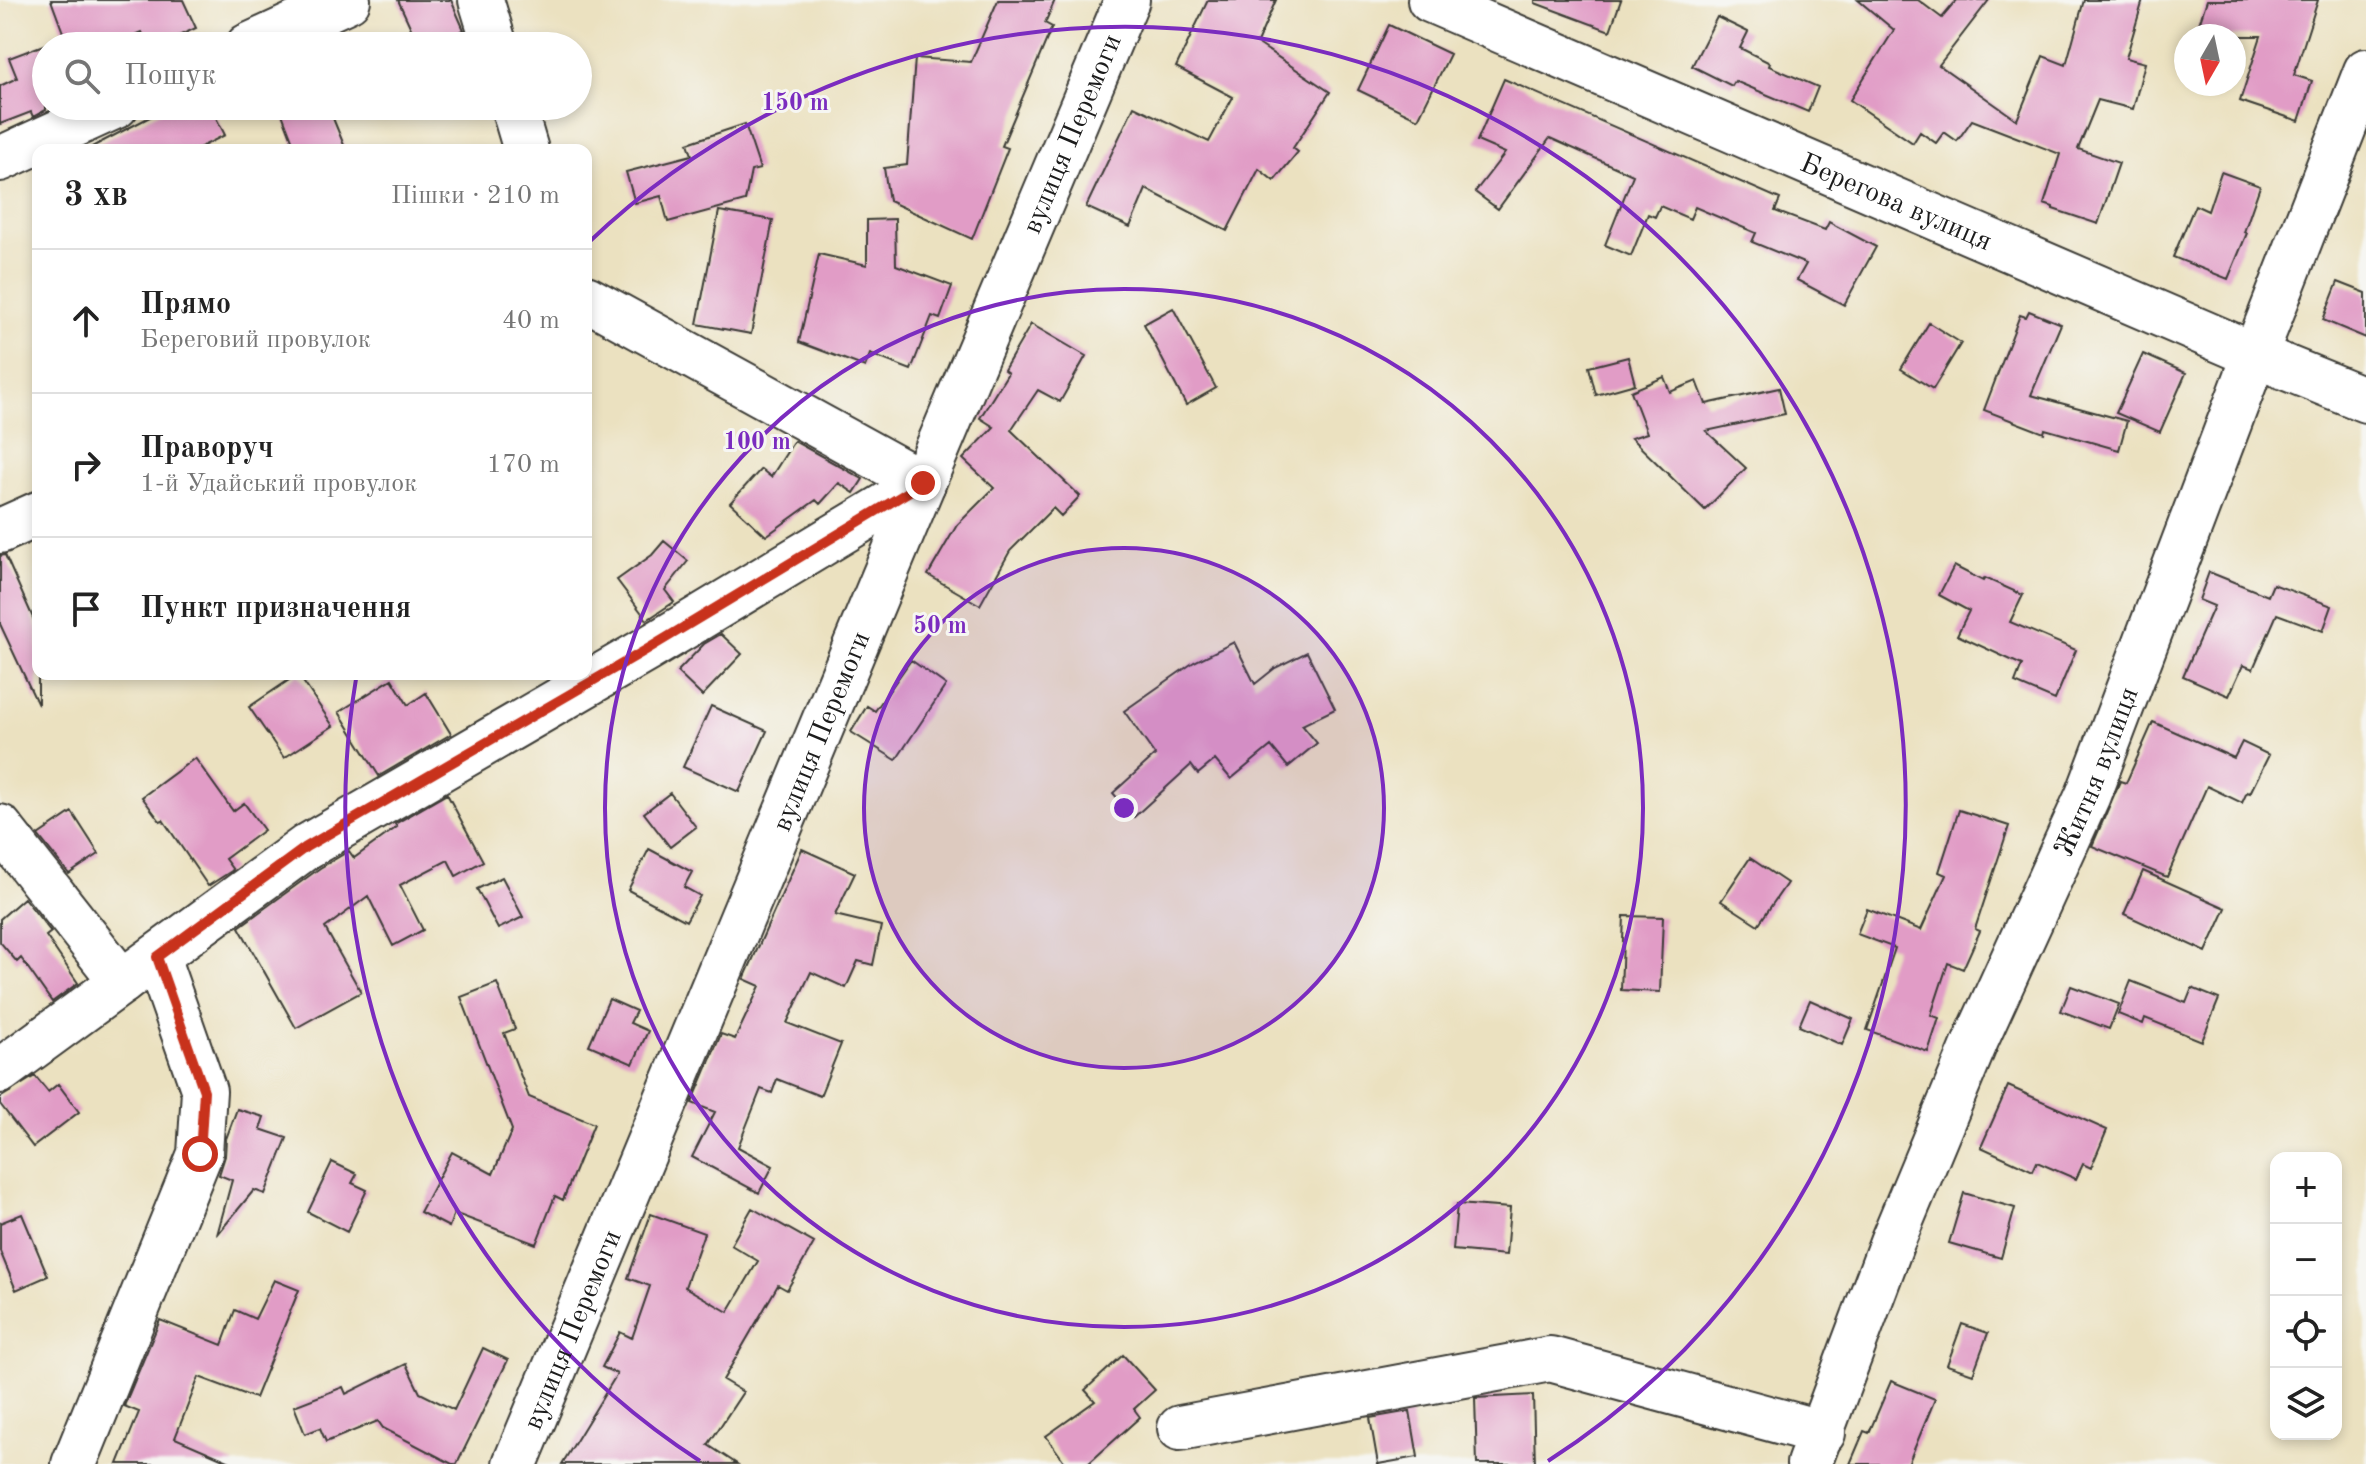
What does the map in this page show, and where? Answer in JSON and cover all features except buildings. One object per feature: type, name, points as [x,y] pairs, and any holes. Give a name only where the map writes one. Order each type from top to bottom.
[{"type":"street","points":[[278,32],[348,0]]},
{"type":"street","points":[[481,0],[491,32]]},
{"type":"street","name":"вулиця Перемоги","points":[[515,1464],[1127,0]]},
{"type":"street","name":"Берегова вулиця","points":[[1430,0],[2366,400]]},
{"type":"street","name":"Житня вулиця","points":[[1816,1448],[1892,1242],[1977,1038],[2088,795],[2366,71]]},
{"type":"street","points":[[33,144],[85,120]]},
{"type":"street","points":[[517,120],[524,144]]},
{"type":"street","points":[[0,159],[32,144]]},
{"type":"street","points":[[592,301],[923,483]]},
{"type":"street","points":[[0,1071],[306,847],[646,650],[923,483]]},
{"type":"street","points":[[0,531],[32,517]]},
{"type":"street","points":[[0,827],[139,969],[204,1091],[200,1154],[74,1464]]},
{"type":"street","points":[[1180,1428],[1550,1359],[1816,1448]]},
{"type":"route","points":[[200,1154],[204,1091],[157,957],[306,847],[646,650],[923,483]]}]
